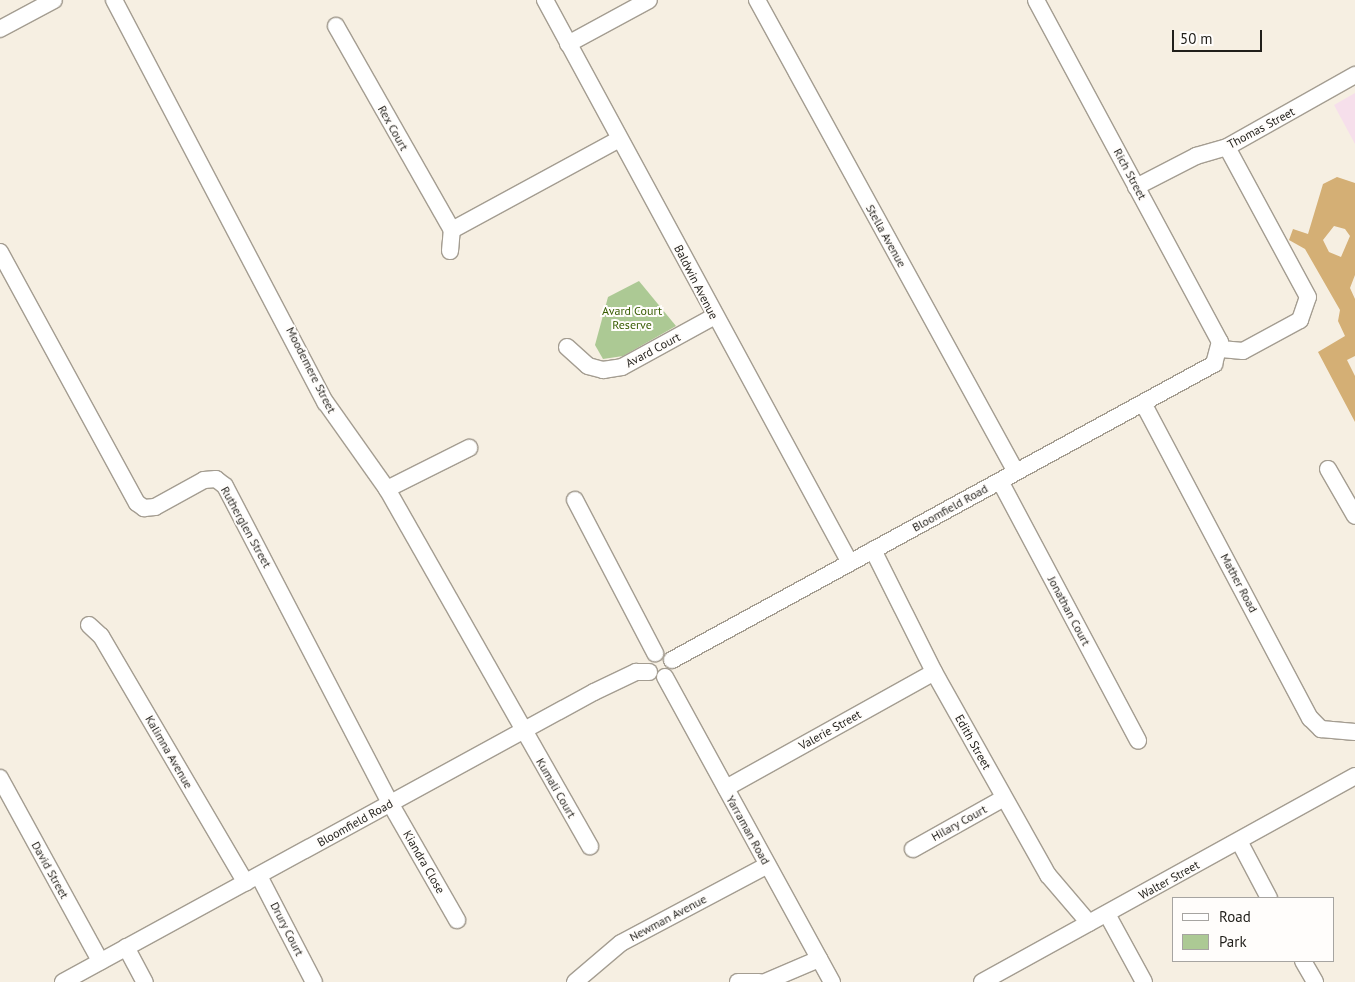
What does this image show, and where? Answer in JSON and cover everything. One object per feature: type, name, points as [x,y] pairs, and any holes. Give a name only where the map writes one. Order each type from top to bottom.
[{"type":"street","points":[[0,29],[54,0]]},
{"type":"street","name":"Moodemere Street","points":[[114,0],[326,403],[387,489],[522,731]]},
{"type":"street","name":"Baldwin Avenue","points":[[545,0],[713,317],[850,563]]},
{"type":"street","points":[[568,44],[649,0]]},
{"type":"street","name":"Stella Avenue","points":[[757,0],[1016,472]]},
{"type":"street","name":"Rich Street","points":[[1036,0],[1136,186],[1220,349]]},
{"type":"street","name":"Rex Court","points":[[336,26],[452,230]]},
{"type":"street","name":"Thomas Street","points":[[1136,186],[1196,156],[1227,147],[1355,75]]},
{"type":"street","points":[[450,251],[452,230],[618,140]]},
{"type":"street","points":[[1220,349],[1242,351],[1300,320],[1308,297],[1227,147]]},
{"type":"street","name":"Rutherglen Street","points":[[0,252],[136,503],[144,508],[155,507],[204,480],[216,479],[225,486],[390,804]]},
{"type":"street","name":"Avard Court","points":[[567,347],[588,366],[622,367],[713,317]]},
{"type":"street","name":"Bloomfield Road","points":[[672,660],[1214,364],[1220,349]]},
{"type":"street","name":"Mather Road","points":[[1143,403],[1310,718],[1321,729],[1355,732]]},
{"type":"street","points":[[387,489],[469,448]]},
{"type":"street","points":[[1328,469],[1355,516]]},
{"type":"street","name":"Jonathan Court","points":[[1000,481],[1138,741]]},
{"type":"street","points":[[575,500],[655,653]]},
{"type":"street","name":"Edith Street","points":[[873,550],[934,672],[1048,875],[1089,923]]},
{"type":"street","name":"Kalimna Avenue","points":[[89,625],[101,636],[253,879]]},
{"type":"street","points":[[655,653],[667,654],[672,660],[671,672],[665,677],[649,672],[647,663],[655,653]]},
{"type":"street","name":"Bloomfield Road","points":[[63,982],[594,692],[636,672],[649,672]]},
{"type":"street","name":"Valerie Street","points":[[726,788],[934,672]]},
{"type":"street","name":"Yarraman Road","points":[[665,677],[832,982]]},
{"type":"street","name":"Kumali Court","points":[[522,731],[590,846]]},
{"type":"street","name":"Walter Street","points":[[982,982],[1355,776]]},
{"type":"street","name":"David Street","points":[[0,778],[100,962]]},
{"type":"street","name":"Hilary Court","points":[[913,849],[1004,798]]},
{"type":"street","name":"Kiandra Close","points":[[390,804],[457,920]]},
{"type":"street","points":[[1238,841],[1268,897]]},
{"type":"street","name":"Newman Avenue","points":[[575,982],[621,943],[768,865]]},
{"type":"street","name":"Drury Court","points":[[253,879],[314,982]]},
{"type":"street","points":[[1106,914],[1144,982]]},
{"type":"street","points":[[126,947],[145,982]]},
{"type":"street","points":[[765,982],[819,959]]},
{"type":"street","points":[[1304,962],[1315,982]]},
{"type":"street","points":[[738,982],[759,982]]},
{"type":"shaded area","points":[[1355,93],[1355,144],[1334,105]]},
{"type":"green space","name":"Avard Court Reserve","points":[[639,281],[676,326],[623,356],[603,359],[595,345],[608,297]]},
{"type":"building","points":[[1337,177],[1355,183],[1355,275],[1350,288],[1355,299],[1355,356],[1347,360],[1355,376],[1355,422],[1318,352],[1345,336],[1338,321],[1340,310],[1305,249],[1289,240],[1293,229],[1308,234],[1323,184]],"holes":[[[1334,226],[1345,229],[1350,236],[1341,257],[1329,252],[1323,240]]]}]
